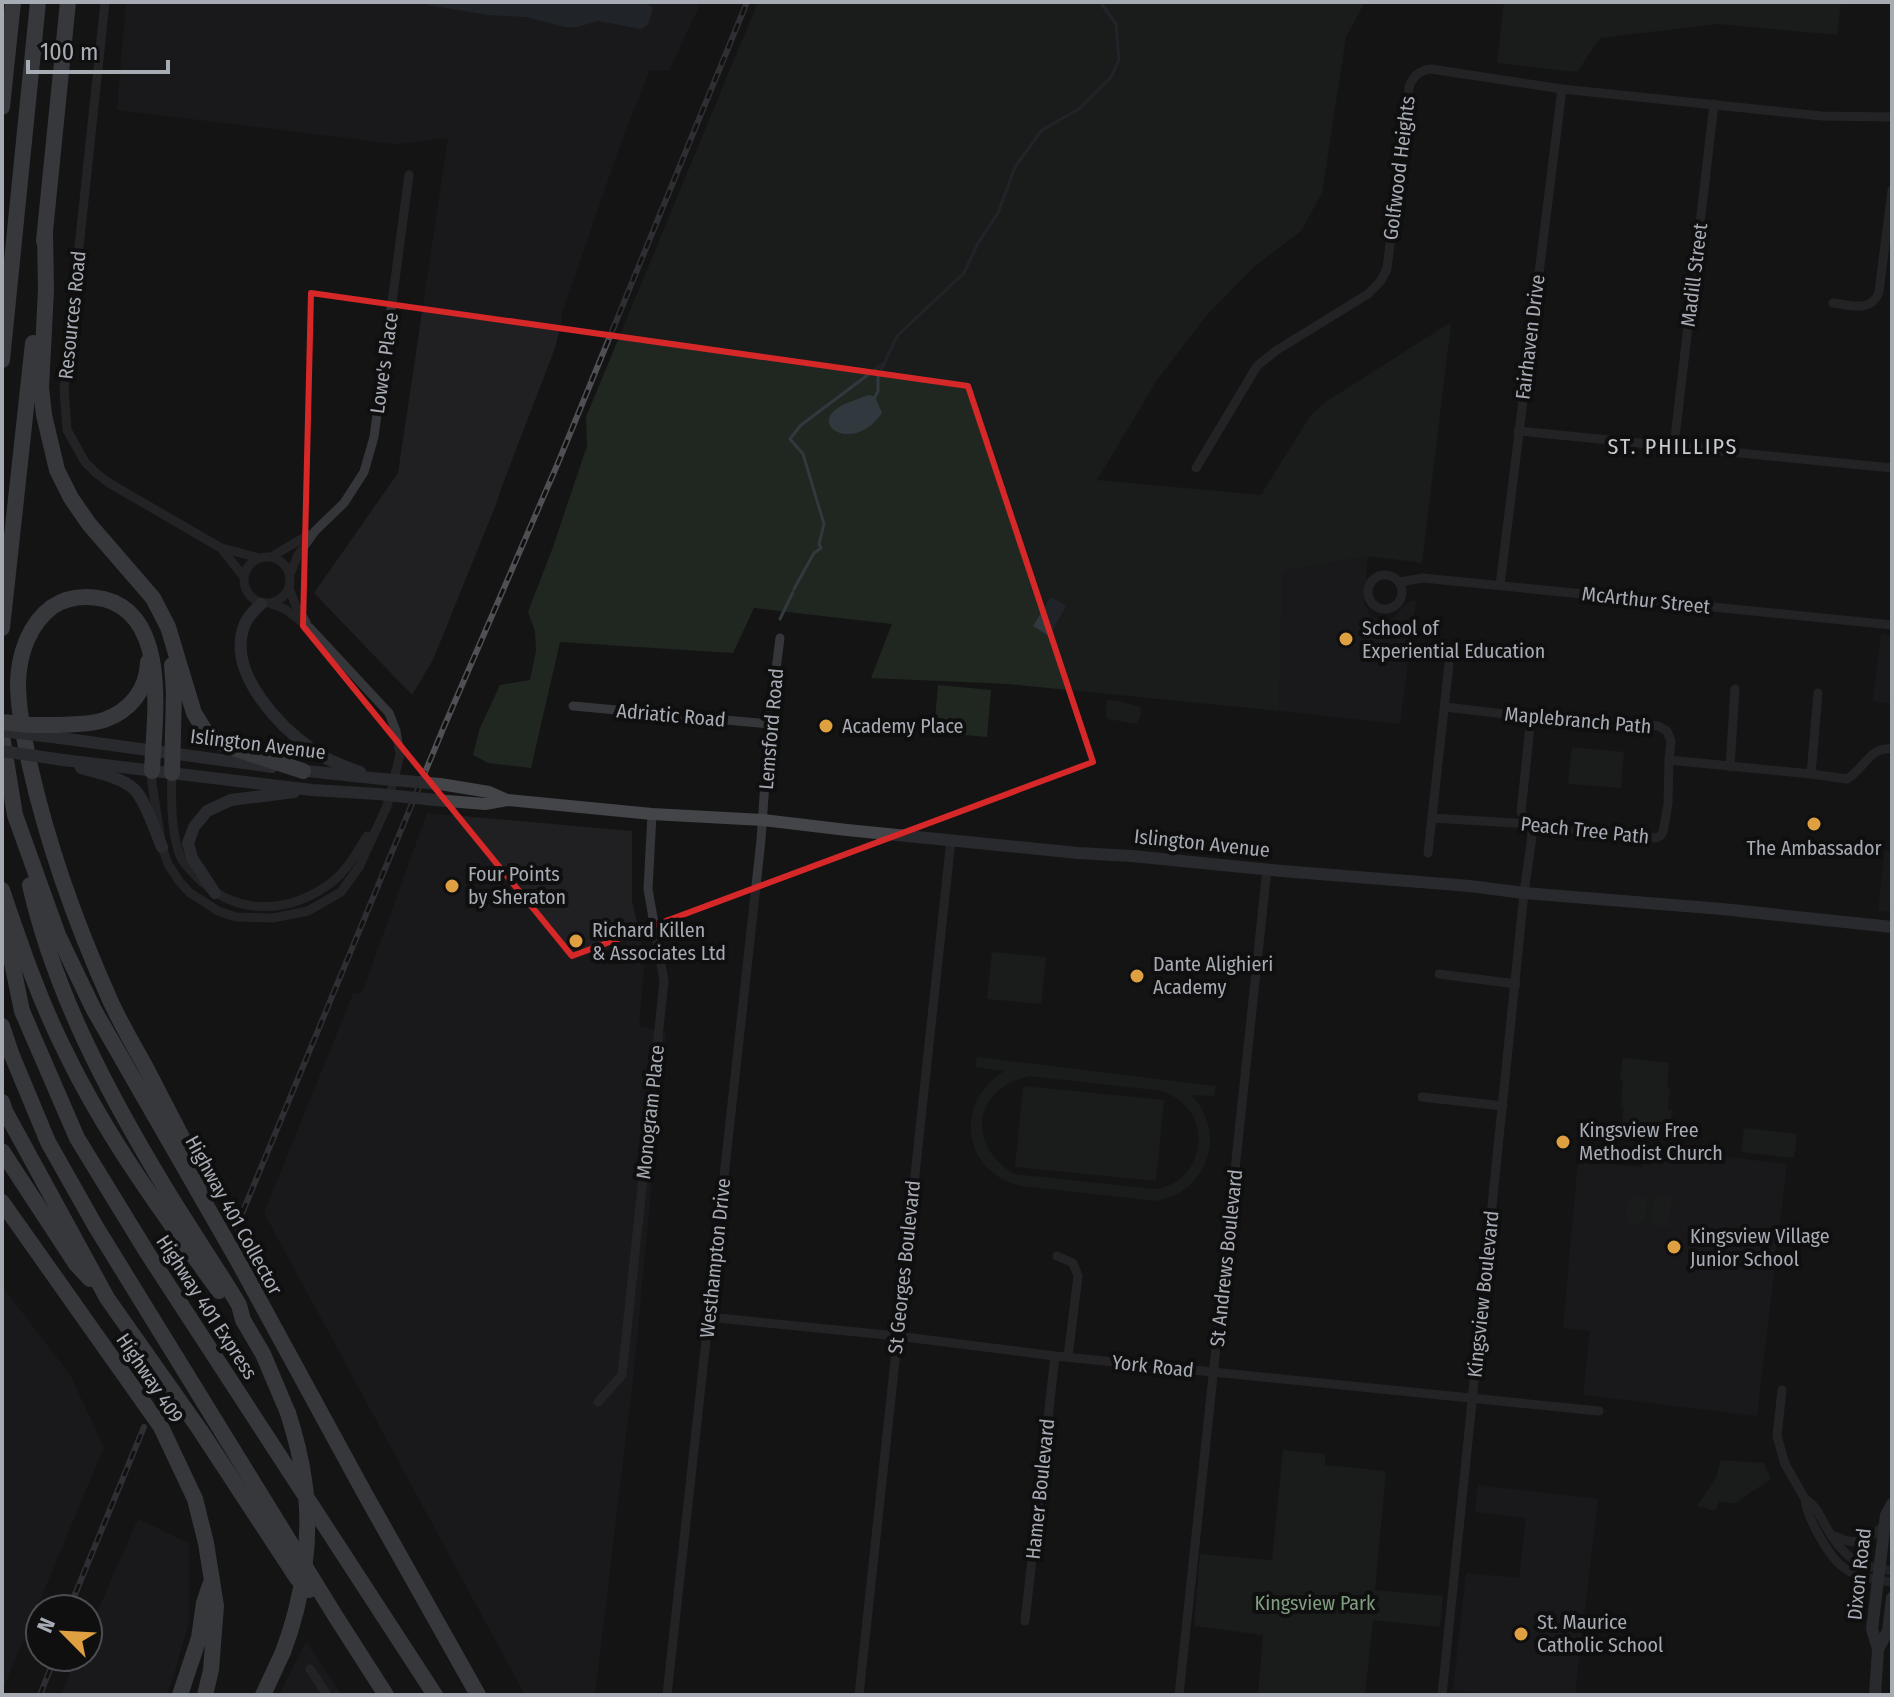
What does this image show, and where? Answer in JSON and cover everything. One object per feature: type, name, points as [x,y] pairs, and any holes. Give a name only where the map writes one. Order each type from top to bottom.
[{"type":"highway","points":[[2,107],[13,2]]},
{"type":"highway","points":[[2,360],[38,2]]},
{"type":"highway","points":[[2,628],[68,2]]},
{"type":"highway","points":[[45,233],[46,290],[41,388],[57,470],[89,524],[153,598],[168,627],[194,713],[205,731],[233,748],[303,771]]},
{"type":"highway","points":[[152,771],[156,680],[152,657],[138,623],[115,602],[100,598],[77,597],[52,607],[28,636],[18,679],[19,703],[39,807],[78,924],[111,1002],[219,1208],[222,1232]]},
{"type":"highway","points":[[168,627],[174,693],[172,773]]},
{"type":"highway","points":[[2,722],[59,731],[103,721],[121,711],[136,700],[144,685],[148,667],[146,641]]},
{"type":"highway","name":"Highway 401 Collector","points":[[2,733],[15,815],[58,935],[94,1010],[222,1232],[478,1695]]},
{"type":"highway","points":[[15,815],[35,905],[70,1005],[111,1095],[239,1305],[243,1320]]},
{"type":"highway","points":[[2,890],[29,969],[67,1055],[135,1173],[243,1320],[263,1354],[288,1413],[305,1481],[305,1554],[292,1627],[263,1695]]},
{"type":"highway","name":"Highway 401 Express","points":[[2,914],[22,1011],[77,1138],[148,1254],[435,1695]]},
{"type":"highway","points":[[2,1026],[48,1142],[96,1227],[386,1695]]},
{"type":"highway","points":[[2,1102],[107,1298],[200,1430],[297,1578],[336,1617]]},
{"type":"highway","points":[[2,1151],[76,1264],[107,1298]]},
{"type":"highway","name":"Highway 409","points":[[2,1202],[161,1427],[195,1499],[216,1606],[211,1670],[205,1695]]},
{"type":"highway","points":[[180,1695],[199,1638],[204,1603],[212,1579]]},
{"type":"main road","points":[[267,604],[250,614],[242,629],[241,658],[250,683],[282,726],[317,753],[345,767],[382,779]]},
{"type":"main road","name":"Islington Avenue","points":[[2,733],[59,731],[153,751],[303,771],[440,784],[489,792],[507,800]]},
{"type":"main road","name":"Islington Avenue","points":[[2,751],[312,790],[485,804],[507,800],[652,814],[763,820],[1078,853],[1470,886],[1892,927]]},
{"type":"main road","points":[[63,760],[115,778],[134,789],[162,847]]},
{"type":"main road","points":[[215,893],[192,858],[188,843],[194,827],[207,811],[231,800],[312,790]]},
{"type":"main road","name":"Dixon Road","points":[[1875,1695],[1878,1649],[1872,1629],[1883,1573],[1884,1525],[1892,1504]]},
{"type":"main road","name":"Dixon Road","points":[[1878,1649],[1888,1631],[1892,1598]]},
{"type":"street","name":"Resources Road","points":[[105,2],[64,389],[67,430],[85,462],[109,483],[221,548],[259,558]]},
{"type":"street","name":"Golfwood Heights","points":[[1196,468],[1257,366],[1277,350],[1368,294],[1385,275],[1409,87],[1415,76],[1425,70],[1562,89],[1822,116],[1892,117]]},
{"type":"street","name":"Fairhaven Drive","points":[[1500,585],[1562,89]]},
{"type":"street","name":"Madill Street","points":[[1674,446],[1714,104]]},
{"type":"street","name":"Lowe's Place","points":[[290,574],[298,555],[315,531],[344,503],[364,472],[374,437],[409,175]]},
{"type":"street","points":[[1833,303],[1863,306],[1876,299],[1892,190]]},
{"type":"street","points":[[1518,431],[1892,468]]},
{"type":"street","name":"Lowe's Place","points":[[271,557],[315,531]]},
{"type":"street","name":"Resources Road","points":[[221,548],[243,576]]},
{"type":"street","points":[[152,771],[162,847],[168,864],[190,893],[218,911],[253,919],[289,915],[308,911],[341,892],[359,867],[387,806],[400,755],[396,731],[389,713],[310,628],[285,609],[251,598],[244,588],[243,576],[248,565],[259,558],[271,557],[282,562],[290,574],[289,588],[295,604],[310,628]]},
{"type":"street","name":"McArthur Street","points":[[1400,582],[1417,578],[1500,585],[1892,625]]},
{"type":"street","points":[[267,604],[282,598],[289,588]]},
{"type":"street","name":"Lemsford Road","points":[[763,820],[769,724],[780,638]]},
{"type":"street","points":[[1428,853],[1449,664]]},
{"type":"street","points":[[1730,767],[1735,689]]},
{"type":"street","points":[[1811,774],[1818,693]]},
{"type":"street","name":"Adriatic Road","points":[[573,706],[769,724]]},
{"type":"street","name":"Maplebranch Path","points":[[1445,707],[1658,726],[1667,731],[1671,741],[1669,760],[1847,779],[1870,755],[1882,748],[1892,749]]},
{"type":"street","name":"Kingsview Boulevard","points":[[1442,1695],[1532,836],[1521,812],[1531,717]]},
{"type":"street","name":"Peach Tree Path","points":[[1432,818],[1529,824],[1656,838],[1663,832],[1668,804],[1669,760]]},
{"type":"street","points":[[172,773],[171,803],[182,859],[215,893],[228,900],[257,906],[285,905],[325,887],[343,873],[387,806]]},
{"type":"street","name":"Monogram Place","points":[[598,1402],[622,1375],[664,981],[648,889],[652,814]]},
{"type":"street","name":"Westhampton Drive","points":[[667,1695],[763,820]]},
{"type":"street","name":"St Georges Boulevard","points":[[859,1695],[951,840]]},
{"type":"street","name":"St Andrews Boulevard","points":[[1179,1695],[1267,869]]},
{"type":"street","points":[[1439,974],[1516,984]]},
{"type":"street","points":[[1422,1097],[1503,1106]]},
{"type":"street","points":[[1057,1256],[1073,1263],[1078,1276],[1068,1357]]},
{"type":"street","name":"York Road","points":[[708,1317],[1599,1411]]},
{"type":"street","name":"Hamer Boulevard","points":[[1025,1621],[1055,1356]]},
{"type":"street","points":[[1782,1390],[1777,1436],[1785,1464],[1805,1499],[1806,1509],[1826,1548],[1839,1565],[1853,1574],[1883,1573]]},
{"type":"street","points":[[1805,1499],[1814,1504],[1841,1548],[1858,1563],[1883,1573],[1892,1582]]},
{"type":"street","points":[[1829,1533],[1850,1542],[1860,1542],[1872,1537],[1884,1525]]},
{"type":"street","points":[[310,1669],[327,1695]]},
{"type":"highlighted area","points":[[311,293],[968,386],[1093,762],[572,956],[303,626]]},
{"type":"shaded area","points":[[126,2],[701,2],[669,71],[650,70],[622,140],[562,313],[555,348],[497,502],[433,660],[412,695],[314,593],[398,473],[448,138],[394,144],[117,110]]},
{"type":"shaded area","points":[[428,2],[646,2],[653,8],[648,24],[642,29],[598,21],[565,27],[527,17],[488,15],[429,5]]},
{"type":"shaded area","points":[[870,395],[875,397],[882,413],[870,426],[846,434],[831,427],[829,419],[833,412]]},
{"type":"shaded area","name":"School of Experiential Education","points":[[1368,556],[1364,603],[1371,617],[1390,621],[1408,602],[1416,600],[1400,724],[1279,711],[1283,571]]},
{"type":"shaded area","points":[[1051,597],[1066,606],[1049,636],[1033,626]]},
{"type":"shaded area","points":[[1881,634],[1892,635],[1892,704],[1873,701]]},
{"type":"shaded area","points":[[427,813],[632,831],[632,901],[645,957],[639,1026],[666,1033],[634,1370],[595,1695],[525,1695],[264,1213],[353,994],[362,993]]},
{"type":"shaded area","points":[[1885,850],[1892,851],[1892,912],[1878,911]]},
{"type":"shaded area","name":"Kingsview Village Junior School","points":[[1644,1147],[1787,1164],[1757,1416],[1583,1395],[1590,1331],[1563,1328],[1578,1161],[1642,1167]]},
{"type":"shaded area","points":[[2,1286],[70,1375],[104,1447],[43,1593],[24,1593],[24,1638],[2,1691]]},
{"type":"shaded area","name":"St. Maurice Catholic School","points":[[1478,1485],[1598,1499],[1575,1695],[1500,1695],[1453,1690],[1466,1573],[1519,1578],[1526,1518],[1475,1512]]},
{"type":"shaded area","points":[[138,1519],[189,1543],[189,1621],[166,1695],[61,1695],[70,1673],[104,1673],[104,1597]]},
{"type":"shaded area","points":[[306,1642],[342,1695],[279,1695]]},
{"type":"green space","points":[[758,2],[1365,2],[1346,37],[1322,193],[1301,231],[1255,266],[1206,316],[1157,380],[1097,480],[1261,495],[1310,416],[1324,403],[1451,324],[1422,563],[1368,556],[1283,571],[1279,711],[1008,684],[871,678],[892,624],[754,608],[733,653],[560,642],[531,768],[488,763],[473,755],[480,728],[500,685],[530,680],[536,651],[535,631],[528,612],[587,446],[586,417]]},
{"type":"green space","points":[[1504,2],[1841,2],[1837,35],[1717,24],[1600,38],[1577,72],[1497,63]]},
{"type":"green space","points":[[938,685],[991,690],[987,737],[934,732]]},
{"type":"green space","points":[[1107,700],[1140,707],[1137,724],[1108,719]]},
{"type":"green space","points":[[1572,747],[1624,752],[1621,788],[1568,784]]},
{"type":"green space","points":[[992,952],[1046,957],[1041,1004],[987,999]]},
{"type":"green space","points":[[977,1057],[1216,1086],[1214,1096],[1191,1095],[1209,1127],[1206,1162],[1184,1190],[1156,1201],[1021,1186],[1004,1180],[990,1171],[980,1159],[971,1129],[978,1098],[989,1083],[1004,1071],[975,1067]],"holes":[[[1029,1076],[1163,1091],[1188,1109],[1198,1129],[1199,1140],[1188,1170],[1181,1178],[1163,1187],[1154,1189],[1014,1174],[998,1162],[988,1148],[983,1133],[982,1119],[987,1105],[1011,1083]]]},
{"type":"green space","points":[[1623,1058],[1669,1063],[1668,1109],[1672,1110],[1669,1135],[1621,1130]]},
{"type":"green space","points":[[1023,1086],[1164,1100],[1156,1181],[1015,1167]]},
{"type":"green space","points":[[1744,1128],[1797,1134],[1794,1158],[1741,1152]]},
{"type":"green space","points":[[1655,1194],[1672,1196],[1668,1227],[1651,1225]]},
{"type":"green space","points":[[1637,1195],[1645,1199],[1647,1206],[1644,1220],[1632,1225],[1628,1222],[1626,1211]]},
{"type":"green space","name":"Kingsview Park","points":[[1283,1450],[1325,1454],[1325,1465],[1386,1471],[1375,1590],[1443,1596],[1440,1627],[1373,1620],[1365,1695],[1258,1695],[1263,1635],[1194,1626],[1200,1554],[1272,1560]]},
{"type":"green space","points":[[1721,1460],[1764,1463],[1771,1479],[1735,1503],[1719,1502],[1715,1511],[1697,1506],[1716,1478]]},
{"type":"waterway","points":[[875,397],[878,377],[897,336],[964,273],[978,243],[998,213],[1015,167],[1042,130],[1079,109],[1111,77],[1119,60],[1116,24],[1100,2]]},
{"type":"waterway","points":[[794,589],[814,553],[821,548],[819,544],[824,524],[803,454],[790,439],[801,425],[881,365]]},
{"type":"waterway","points":[[780,619],[793,592]]},
{"type":"railway","points":[[236,1228],[443,729],[558,463],[747,2]]},
{"type":"railway","points":[[76,1593],[144,1427]]},
{"type":"railway","points":[[40,1695],[49,1673]]},
{"type":"place","name":"School of Experiential Education","points":[[1346,639]]},
{"type":"place","name":"Academy Place","points":[[826,726]]},
{"type":"place","name":"The Ambassador","points":[[1814,824]]},
{"type":"place","name":"Four Points by Sheraton","points":[[452,886]]},
{"type":"place","name":"Richard Killen & Associates Ltd","points":[[576,941]]},
{"type":"place","name":"Dante Alighieri Academy","points":[[1137,976]]},
{"type":"place","name":"Kingsview Free Methodist Church","points":[[1563,1142]]},
{"type":"place","name":"Kingsview Village Junior School","points":[[1674,1247]]},
{"type":"place","name":"St. Maurice Catholic School","points":[[1521,1634]]},
{"type":"district","name":"ST. PHILLIPS","points":[[1673,446]]}]
